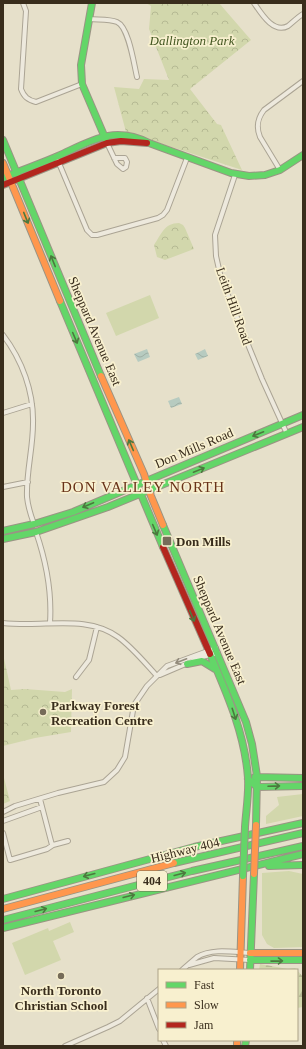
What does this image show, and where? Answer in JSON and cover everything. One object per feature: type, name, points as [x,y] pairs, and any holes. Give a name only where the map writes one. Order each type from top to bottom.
[{"type":"main road","points":[[92,3],[81,66],[82,84],[104,136],[105,144]]},
{"type":"main road","points":[[3,185],[7,178],[16,172],[95,139],[116,134],[128,135],[144,140],[187,158],[235,175],[256,176],[273,173],[303,155]]},
{"type":"main road","name":"Sheppard Avenue East","points":[[3,140],[246,722],[252,744],[257,776],[250,969]]},
{"type":"main road","points":[[7,178],[19,178],[105,144],[121,141],[144,144],[149,143]]},
{"type":"main road","name":"Sheppard Avenue East","points":[[3,163],[7,178],[136,485],[230,701],[244,746],[248,779],[240,969]]},
{"type":"main road","name":"Don Mills Road","points":[[3,531],[34,524],[72,512],[303,415]]},
{"type":"main road","name":"Don Mills Road","points":[[3,539],[36,532],[108,507],[303,427]]},
{"type":"main road","points":[[187,664],[202,662],[216,669]]},
{"type":"main road","points":[[303,778],[257,776],[248,779],[257,787],[303,786]]},
{"type":"main road","points":[[194,847],[234,834],[303,820]]},
{"type":"main road","points":[[3,898],[194,847],[303,823]]},
{"type":"main road","name":"Highway 404","points":[[3,909],[183,861],[303,833]]},
{"type":"main road","name":"Highway 404","points":[[3,920],[192,871],[303,846]]},
{"type":"main road","name":"404","points":[[3,928],[303,854]]},
{"type":"main road","points":[[230,871],[284,865],[303,865]]},
{"type":"main road","points":[[3,894],[72,879]]},
{"type":"main road","points":[[3,931],[37,920]]},
{"type":"main road","points":[[250,953],[303,953]]},
{"type":"main road","points":[[250,960],[303,960]]},
{"type":"street","points":[[23,3],[26,10],[21,88],[24,96],[30,101],[36,102],[82,84]]},
{"type":"street","points":[[254,3],[273,26],[279,28],[287,26],[303,14]]},
{"type":"street","points":[[89,19],[118,22],[122,26],[127,34],[137,77]]},
{"type":"street","points":[[280,170],[260,137],[258,131],[258,121],[261,114],[267,108],[303,81]]},
{"type":"street","points":[[105,144],[114,158]]},
{"type":"street","points":[[56,156],[87,230],[92,235],[144,223],[163,216],[167,210],[187,158]]},
{"type":"street","name":"Leith Hill Road","points":[[235,175],[215,235],[216,256],[221,278],[262,379],[287,434]]},
{"type":"street","points":[[3,335],[18,358],[26,375],[32,404],[33,424],[28,482],[29,508],[34,524]]},
{"type":"street","points":[[3,344],[8,341]]},
{"type":"street","points":[[3,412],[32,404]]},
{"type":"street","points":[[3,487],[28,482]]},
{"type":"street","points":[[36,532],[46,569],[49,590],[50,623]]},
{"type":"street","points":[[3,623],[79,623],[97,627],[111,632],[119,637],[158,676]]},
{"type":"street","points":[[76,677],[89,660],[97,627]]},
{"type":"street","points":[[3,812],[15,806],[58,793],[104,782],[118,770],[125,757],[134,705],[147,686],[167,666],[217,651]]},
{"type":"street","points":[[158,676],[187,664],[208,653]]},
{"type":"street","points":[[40,799],[52,845]]},
{"type":"street","points":[[3,821],[42,807]]},
{"type":"street","points":[[3,833],[10,860],[48,849],[52,845],[68,841]]},
{"type":"street","points":[[183,969],[197,957],[208,953],[230,951],[250,960]]},
{"type":"street","points":[[187,966],[214,958],[240,956],[250,953]]},
{"type":"street","points":[[65,1046],[120,1021],[158,990]]},
{"type":"street","points":[[147,998],[158,1026]]},
{"type":"green space","name":"Dallington Park","points":[[146,3],[219,3],[251,40],[190,89],[217,124],[221,125],[242,170],[126,132],[114,87],[139,89],[144,79],[169,80],[149,29],[151,6]]},
{"type":"green space","points":[[179,223],[185,228],[194,249],[165,260],[157,257],[154,245],[161,234],[166,227]]},
{"type":"green space","points":[[150,295],[159,318],[116,336],[106,313]]},
{"type":"green space","points":[[3,654],[11,690],[25,689],[65,692],[72,689],[71,732],[35,738],[3,746]]},
{"type":"green space","points":[[3,774],[10,801],[3,804]]},
{"type":"green space","points":[[303,794],[303,816],[266,824],[266,816],[279,805],[277,797]]},
{"type":"green space","points":[[289,871],[303,874],[303,947],[274,948],[267,944],[262,935],[262,873]]},
{"type":"green space","points":[[70,922],[74,932],[53,941],[61,960],[25,975],[12,943],[48,928],[49,931]]},
{"type":"green space","points":[[260,964],[288,969],[259,969]]},
{"type":"green space","points":[[298,971],[303,977],[303,1007],[298,1008]]},
{"type":"water","points":[[147,349],[150,357],[138,362],[134,354]]},
{"type":"water","points":[[205,349],[208,356],[198,360],[195,354]]},
{"type":"water","points":[[179,397],[182,404],[171,408],[168,401]]},
{"type":"traffic: fast","points":[[92,3],[81,65],[82,84],[106,140]]},
{"type":"traffic: fast","points":[[3,178],[102,137],[113,135],[124,135],[136,138],[231,173],[249,176],[265,175],[280,170],[303,155]]},
{"type":"traffic: fast","points":[[3,140],[101,376]]},
{"type":"traffic: fast","points":[[60,301],[163,547]]},
{"type":"traffic: fast","points":[[3,531],[34,524],[73,512],[303,415]]},
{"type":"traffic: fast","points":[[3,539],[36,532],[108,507],[303,427]]},
{"type":"traffic: fast","points":[[163,525],[246,722],[252,744],[257,776],[256,825]]},
{"type":"traffic: fast","points":[[210,654],[234,714],[243,746],[248,778],[245,827]]},
{"type":"traffic: fast","points":[[187,664],[202,661],[215,669]]},
{"type":"traffic: fast","points":[[255,777],[303,778]]},
{"type":"traffic: fast","points":[[248,779],[257,787],[303,786]]},
{"type":"traffic: fast","points":[[3,899],[194,847],[303,823]]},
{"type":"traffic: fast","points":[[243,876],[245,827]]},
{"type":"traffic: fast","points":[[174,863],[303,833]]},
{"type":"traffic: fast","points":[[3,920],[192,871],[303,846]]},
{"type":"traffic: fast","points":[[3,928],[303,854]]},
{"type":"traffic: fast","points":[[269,866],[303,865]]},
{"type":"traffic: fast","points":[[250,969],[254,874]]},
{"type":"traffic: fast","points":[[250,960],[303,960]]},
{"type":"traffic: fast","points":[[245,1046],[246,1041]]},
{"type":"traffic: slow","points":[[3,163],[60,301]]},
{"type":"traffic: slow","points":[[101,376],[144,474],[163,525]]},
{"type":"traffic: slow","points":[[254,874],[256,825]]},
{"type":"traffic: slow","points":[[3,909],[174,863]]},
{"type":"traffic: slow","points":[[240,969],[243,876]]},
{"type":"traffic: slow","points":[[250,953],[303,953]]},
{"type":"traffic: slow","points":[[237,1041],[237,1046]]},
{"type":"traffic: jam","points":[[3,185],[107,143],[121,141],[147,143]]},
{"type":"traffic: jam","points":[[163,547],[210,654]]},
{"type":"place","name":"Don Mills","points":[[167,541]]},
{"type":"place","name":"Parkway Forest Recreation Centre","points":[[43,712]]},
{"type":"place","name":"North Toronto Christian School","points":[[61,976]]},
{"type":"district","name":"DON VALLEY NORTH","points":[[143,487]]}]
